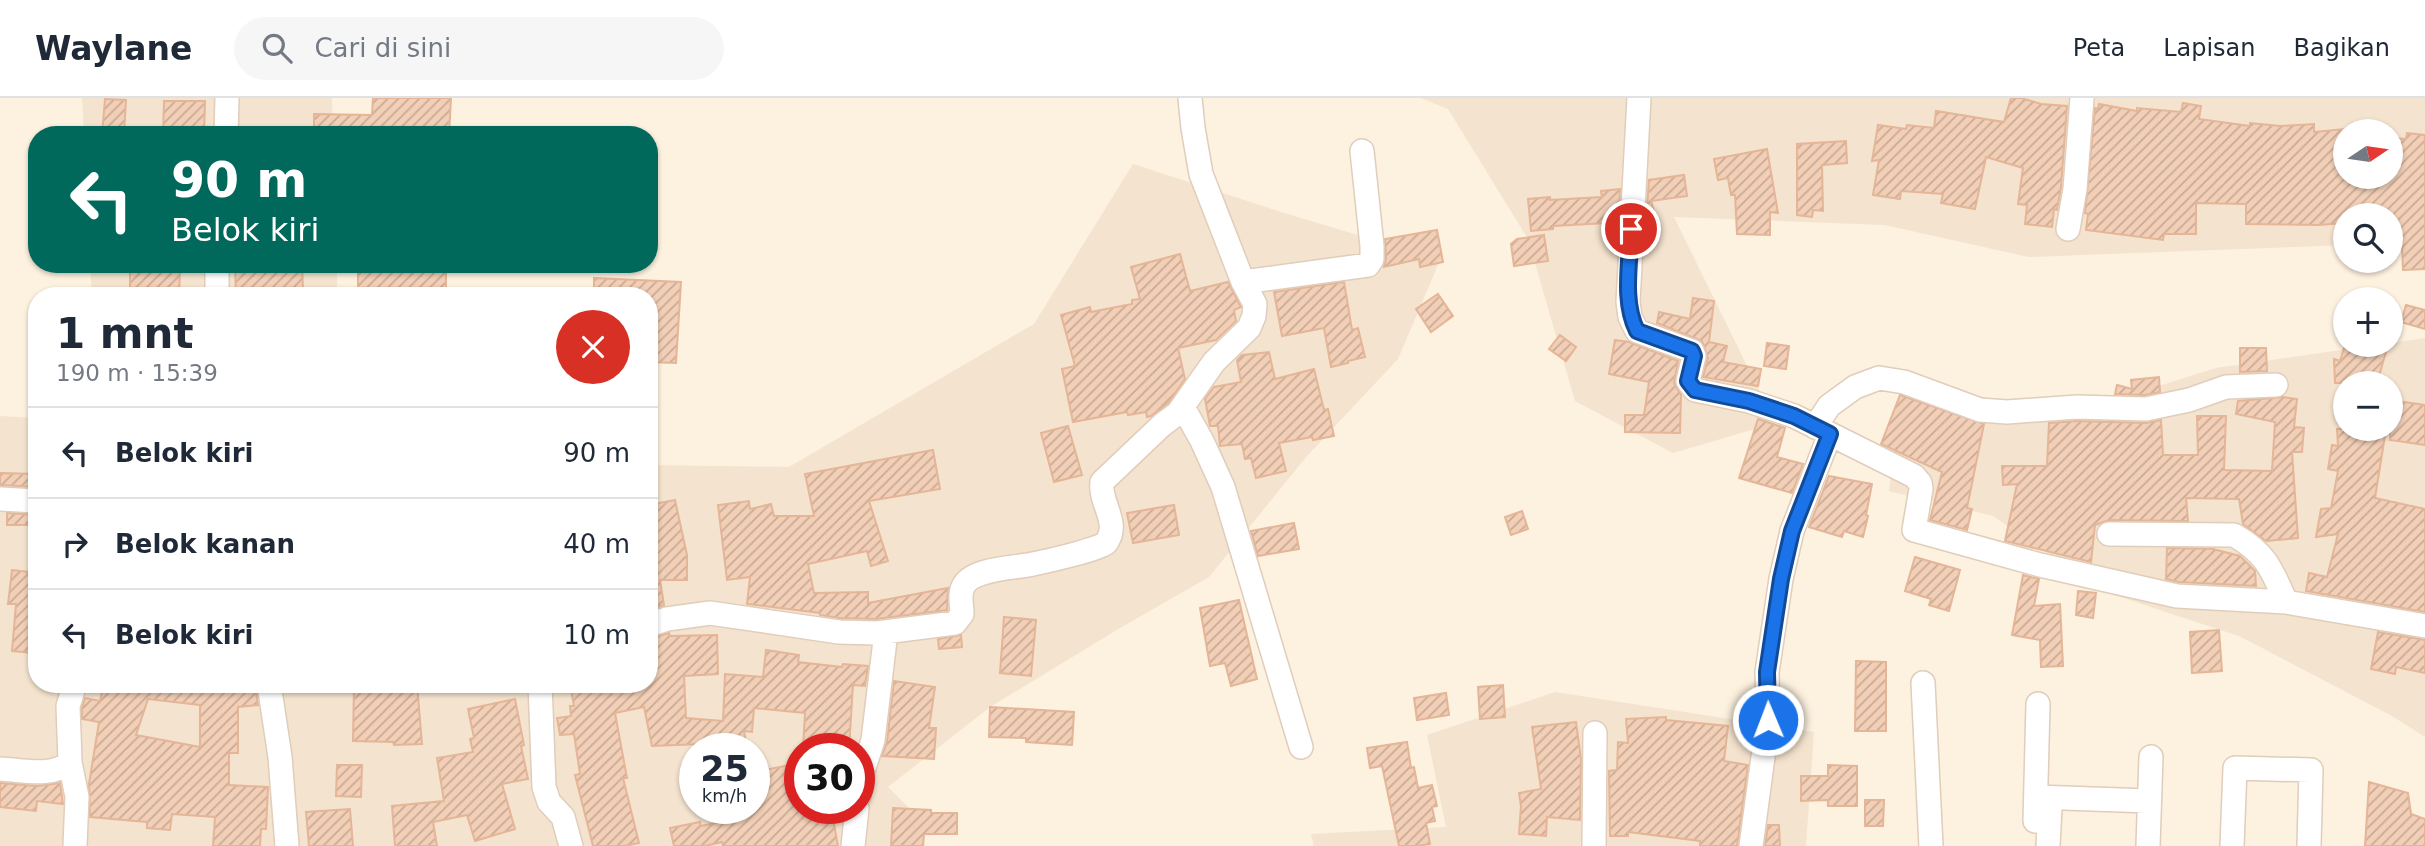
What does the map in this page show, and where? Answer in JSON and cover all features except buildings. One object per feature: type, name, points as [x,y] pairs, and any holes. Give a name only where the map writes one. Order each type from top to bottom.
[{"type":"street","points":[[226,126],[227,98]]},
{"type":"street","points":[[658,622],[710,613],[839,632],[886,632],[955,623],[962,614],[961,593],[965,583],[987,572],[1034,564],[1106,544],[1112,533],[1111,520],[1102,493],[1102,482],[1183,407],[1214,362],[1249,328],[1254,316],[1255,304],[1243,282],[1201,174],[1190,98]]},
{"type":"street","points":[[1639,98],[1628,302],[1630,317],[1637,331],[1692,351],[1694,356],[1688,381],[1695,390],[1749,401],[1794,416],[1919,480],[1921,489],[1914,530],[2040,565],[2177,596],[2286,602],[2425,626]]},
{"type":"street","points":[[2068,229],[2076,189],[2082,98]]},
{"type":"street","points":[[1243,282],[1368,265],[1372,259],[1372,246],[1362,151]]},
{"type":"street","points":[[1751,846],[1768,720],[1767,672],[1781,579],[1792,531],[1829,406],[1855,387],[1879,378],[1904,382],[1980,410],[2007,412],[2077,407],[2146,409],[2189,400],[2226,387],[2276,385]]},
{"type":"street","points":[[1183,407],[1223,487],[1301,747]]},
{"type":"street","points":[[0,499],[28,501]]},
{"type":"street","points":[[2109,534],[2234,535],[2251,545],[2268,562],[2286,602]]},
{"type":"street","points":[[874,733],[886,632]]},
{"type":"street","points":[[1923,683],[1931,846]]},
{"type":"street","points":[[72,693],[68,706],[70,762],[77,797],[75,846]]},
{"type":"street","points":[[270,693],[280,757],[287,846]]},
{"type":"street","points":[[540,693],[544,787],[549,802],[563,817],[572,846]]},
{"type":"street","points":[[2038,704],[2043,797],[2049,822],[2048,846]]},
{"type":"street","points":[[1594,846],[1595,733]]},
{"type":"street","points":[[2148,846],[2151,757]]},
{"type":"street","points":[[0,769],[47,772],[58,770],[70,762]]},
{"type":"street","points":[[2232,846],[2235,768],[2311,770],[2309,846]]},
{"type":"street","points":[[2043,797],[2149,801]]},
{"type":"street","points":[[853,846],[855,824]]},
{"type":"shaded area","points":[[82,98],[332,98],[333,126],[84,126]]},
{"type":"shaded area","points":[[1421,98],[2425,98],[2425,271],[2423,250],[2403,249],[2403,203],[2333,203],[2333,245],[2029,257],[1885,225],[1674,217],[1775,423],[1673,453],[1575,401],[1528,239],[1448,109]]},
{"type":"shaded area","points":[[1133,164],[1440,260],[1398,359],[1306,457],[1209,577],[990,707],[888,787],[926,825],[922,846],[0,846],[0,416],[28,418],[28,693],[658,693],[658,465],[789,467],[1034,324]]},
{"type":"shaded area","points":[[91,273],[337,273],[337,287],[91,287]]},
{"type":"shaded area","points":[[2425,338],[2425,737],[2392,716],[2239,636],[2102,591],[1993,516],[1889,491],[1896,423],[2089,408],[2216,368],[2333,351],[2333,357],[2403,357],[2403,341]]},
{"type":"shaded area","points":[[1555,692],[1814,732],[1806,846],[1314,846],[1311,834],[1446,827],[1427,735]]},
{"type":"route","points":[[1631,229],[1628,302],[1630,317],[1637,331],[1692,351],[1694,356],[1688,381],[1695,390],[1749,401],[1794,416],[1830,434],[1792,531],[1781,579],[1767,672],[1768,720]]}]
